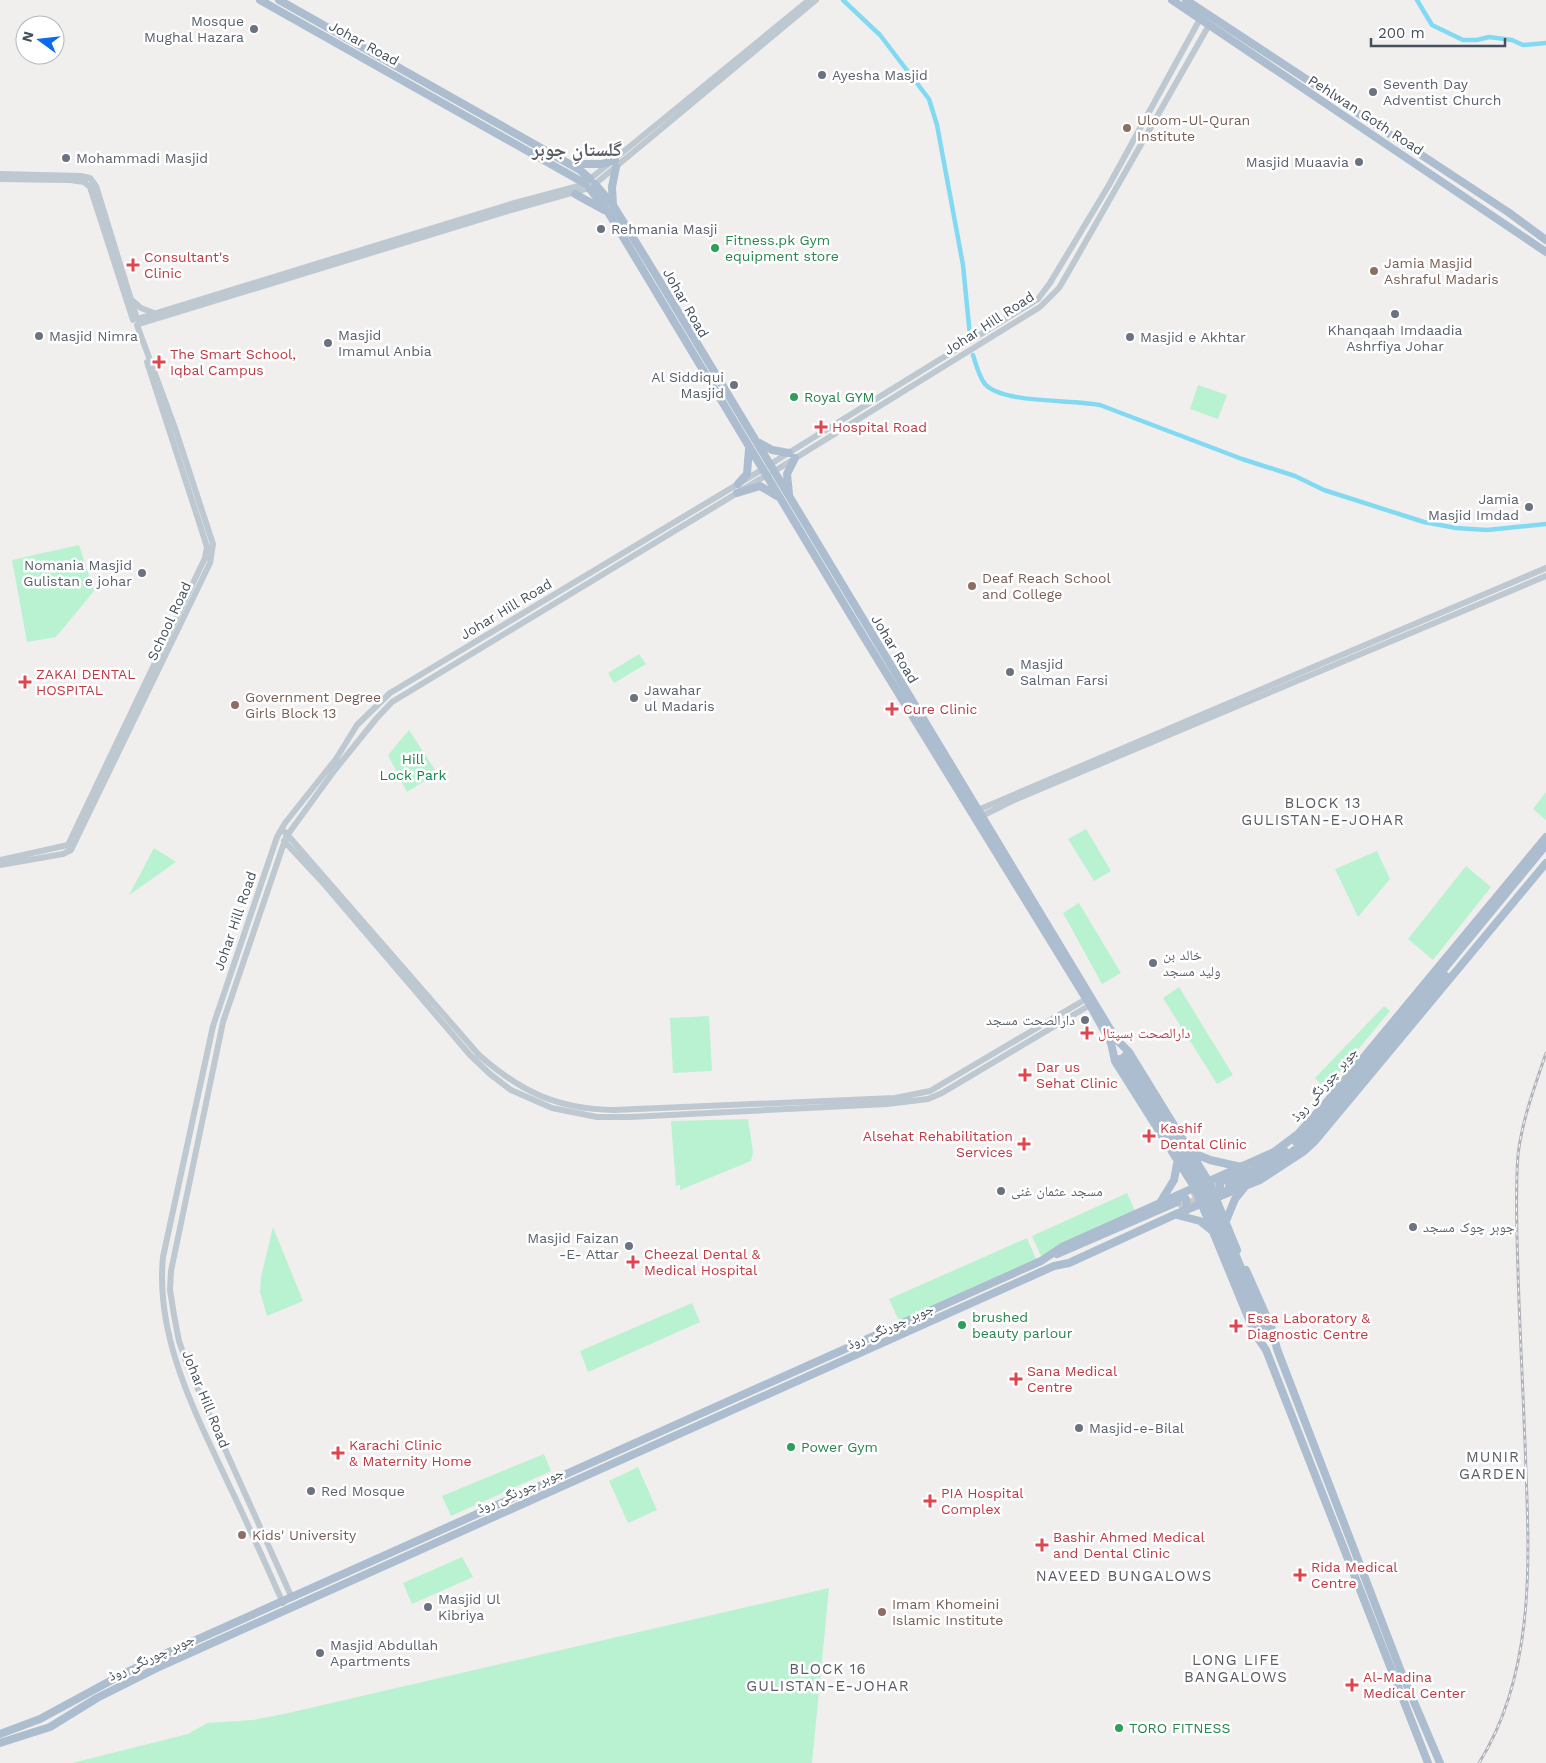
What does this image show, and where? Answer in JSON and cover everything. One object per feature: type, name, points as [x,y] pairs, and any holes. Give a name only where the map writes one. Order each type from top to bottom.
[{"type":"main road","name":"Johar Road","points":[[260,0],[590,185]]},
{"type":"main road","name":"Johar Road","points":[[279,0],[568,163],[610,209],[768,470],[790,498],[851,608],[1088,1002],[1114,1041],[1129,1052],[1192,1152],[1209,1182],[1226,1220],[1272,1329],[1277,1348]]},
{"type":"main road","name":"Pehlwan Goth Road","points":[[1186,0],[1508,212],[1546,240]]},
{"type":"main road","name":"Pehlwan Goth Road","points":[[1175,1],[1546,252]]},
{"type":"main road","points":[[1232,41],[1237,34]]},
{"type":"main road","points":[[1351,120],[1357,113]]},
{"type":"main road","points":[[1395,149],[1400,141]]},
{"type":"main road","points":[[568,163],[616,164],[610,209],[575,194]]},
{"type":"main road","points":[[738,484],[747,474],[751,442],[792,456],[787,474],[790,498]]},
{"type":"main road","name":"Johar Road","points":[[768,470],[780,498],[980,813],[1114,1041],[1115,1061],[1178,1158],[1195,1188],[1255,1334],[1266,1350]]},
{"type":"main road","points":[[737,493],[760,486],[780,498]]},
{"type":"main road","name":"جوہر چورنگی روڈ","points":[[1050,1256],[1066,1252],[1179,1206],[1202,1203],[1216,1197],[1241,1167],[1274,1152],[1310,1122],[1546,837]]},
{"type":"main road","name":"جوہر چورنگی روڈ","points":[[1226,1185],[1271,1160],[1306,1133],[1546,846]]},
{"type":"main road","name":"جوہر چورنگی روڈ","points":[[1226,1185],[1275,1165],[1310,1138],[1546,855]]},
{"type":"main road","name":"جوہر چورنگی روڈ","points":[[363,1571],[1054,1266],[1069,1263],[1179,1206],[1195,1188],[1209,1182],[1245,1186],[1272,1174],[1315,1142],[1546,863]]},
{"type":"main road","points":[[1114,1041],[1204,1192],[1263,1332],[1266,1350],[1428,1763]]},
{"type":"main road","points":[[1192,1152],[1210,1160],[1241,1167]]},
{"type":"main road","points":[[1160,1203],[1171,1187],[1178,1158]]},
{"type":"main road","points":[[1226,1220],[1235,1199],[1245,1186]]},
{"type":"main road","name":"جوہر چورنگی روڈ","points":[[0,1743],[44,1729],[125,1682],[820,1360],[1050,1256],[1062,1248],[1160,1203],[1179,1206]]},
{"type":"main road","points":[[1179,1206],[1200,1221],[1216,1236]]},
{"type":"main road","points":[[1263,1332],[1277,1348],[1400,1669],[1440,1763]]},
{"type":"main road","points":[[831,1356],[834,1364]]},
{"type":"main road","points":[[820,1360],[824,1368]]},
{"type":"main road","points":[[1345,1551],[1354,1549]]},
{"type":"main road","name":"جوہر چورنگی روڈ","points":[[0,1734],[40,1719],[123,1674],[292,1598],[350,1577]]},
{"type":"main road","points":[[40,1719],[44,1729]]},
{"type":"main road","points":[[29,1724],[32,1734]]},
{"type":"street","points":[[136,322],[511,210],[575,194],[590,185],[616,164],[809,0]]},
{"type":"street","points":[[764,39],[816,0]]},
{"type":"street","points":[[768,470],[1038,299],[1109,185],[1200,19]]},
{"type":"street","name":"Johar Hill Road","points":[[792,456],[992,338],[1040,307],[1051,297],[1070,271],[1208,25]]},
{"type":"street","name":"School Road","points":[[0,174],[64,178],[84,182],[90,187],[213,544],[213,552],[68,845],[0,860]]},
{"type":"street","name":"School Road","points":[[0,179],[64,178]]},
{"type":"street","points":[[136,322],[156,313],[514,203],[590,185]]},
{"type":"street","name":"School Road","points":[[126,290],[131,298],[136,322]]},
{"type":"street","points":[[131,298],[141,308],[156,313]]},
{"type":"street","name":"Johar Hill Road","points":[[283,1603],[194,1407],[169,1336],[162,1306],[161,1279],[163,1258],[186,1149],[220,1004],[281,829],[338,761],[392,702],[726,495],[738,484],[768,470]]},
{"type":"street","name":"Johar Hill Road","points":[[292,1598],[202,1403],[179,1341],[170,1281],[213,1062],[228,1006],[284,841],[338,761],[357,725],[390,693],[726,495],[737,493],[768,470]]},
{"type":"street","points":[[1407,631],[1546,568]]},
{"type":"street","name":"School Road","points":[[0,865],[63,854],[71,850],[204,569]]},
{"type":"street","points":[[980,813],[1407,631],[1546,576]]},
{"type":"street","points":[[281,829],[470,1046],[493,1068],[513,1082],[545,1099],[592,1110],[694,1110]]},
{"type":"street","points":[[284,841],[324,884],[470,1056],[511,1090],[552,1108],[597,1117],[804,1105],[886,1104],[928,1099],[957,1085],[1088,1002]]},
{"type":"street","points":[[262,880],[270,882]]},
{"type":"street","points":[[220,1004],[228,1006]]},
{"type":"street","points":[[194,1407],[202,1403]]},
{"type":"green space","points":[[1198,385],[1227,395],[1218,419],[1190,409]]},
{"type":"green space","points":[[79,545],[94,591],[56,637],[27,642],[12,560]]},
{"type":"green space","points":[[639,654],[646,664],[614,683],[608,673]]},
{"type":"green space","name":"Hill Lock Park","points":[[409,730],[437,773],[407,792],[388,755]]},
{"type":"green space","points":[[1546,792],[1546,820],[1533,809]]},
{"type":"green space","points":[[1086,829],[1111,871],[1094,881],[1068,839]]},
{"type":"green space","points":[[154,848],[176,862],[129,895]]},
{"type":"green space","points":[[1377,851],[1390,879],[1358,917],[1335,869]]},
{"type":"green space","points":[[1466,866],[1491,887],[1433,960],[1408,939]]},
{"type":"green space","points":[[1079,903],[1121,973],[1102,984],[1063,913]]},
{"type":"green space","points":[[1179,987],[1233,1075],[1217,1084],[1163,998]]},
{"type":"green space","points":[[1384,1006],[1390,1011],[1325,1089],[1315,1078]]},
{"type":"green space","points":[[709,1016],[712,1071],[673,1073],[670,1018]]},
{"type":"green space","points":[[748,1119],[753,1152],[751,1161],[680,1190],[680,1185],[676,1186],[671,1121]]},
{"type":"green space","points":[[1127,1193],[1136,1213],[1041,1256],[1032,1236]]},
{"type":"green space","points":[[273,1227],[303,1301],[267,1316],[260,1292],[261,1277]]},
{"type":"green space","points":[[1027,1238],[1036,1259],[899,1321],[889,1299]]},
{"type":"green space","points":[[692,1303],[700,1322],[588,1372],[580,1351]]},
{"type":"green space","points":[[544,1454],[551,1471],[451,1516],[442,1496]]},
{"type":"green space","points":[[638,1467],[657,1510],[628,1523],[609,1481]]},
{"type":"green space","points":[[462,1557],[473,1577],[412,1604],[403,1583]]},
{"type":"green space","points":[[829,1588],[812,1763],[72,1763],[188,1734],[207,1723],[253,1720],[284,1714]]},
{"type":"waterway","points":[[843,0],[880,35],[929,99],[937,125],[963,265],[970,336]]},
{"type":"waterway","points":[[1417,0],[1432,25],[1463,40],[1477,40],[1489,37],[1512,40],[1523,45],[1546,43]]},
{"type":"waterway","points":[[973,355],[985,384],[1006,395],[1038,400],[1100,405],[1242,459],[1295,476],[1324,490],[1424,522],[1456,528],[1487,530],[1546,524]]},
{"type":"tunnel","points":[[1181,1201],[1225,1182]]},
{"type":"tunnel","points":[[1179,1208],[1204,1197]]},
{"type":"railway","points":[[1479,1763],[1497,1730],[1510,1695],[1519,1659],[1524,1622],[1528,1546],[1517,1243],[1517,1170],[1518,1155],[1529,1103],[1546,1053]]},
{"type":"place","name":"Mosque Mughal Hazara","points":[[254,29]]},
{"type":"place","name":"Ayesha Masjid","points":[[822,75]]},
{"type":"place","name":"Seventh Day Adventist Church","points":[[1373,92]]},
{"type":"place","name":"Uloom-Ul-Quran Institute","points":[[1127,128]]},
{"type":"place","name":"Mohammadi Masjid","points":[[66,158]]},
{"type":"place","name":"Masjid Muaavia","points":[[1359,162]]},
{"type":"place","name":"Rehmania Masji","points":[[601,229]]},
{"type":"place","name":"Fitness.pk Gym equipment store","points":[[715,248]]},
{"type":"place","name":"Consultant's Clinic","points":[[133,265]]},
{"type":"place","name":"Jamia Masjid Ashraful Madaris","points":[[1374,271]]},
{"type":"place","name":"Khanqaah Imdaadia Ashrfiya Johar","points":[[1395,314]]},
{"type":"place","name":"Masjid Nimra","points":[[39,336]]},
{"type":"place","name":"Masjid e Akhtar","points":[[1130,337]]},
{"type":"place","name":"Masjid Imamul Anbia","points":[[328,343]]},
{"type":"place","name":"The Smart School, Iqbal Campus","points":[[159,362]]},
{"type":"place","name":"Al Siddiqui Masjid","points":[[734,385]]},
{"type":"place","name":"Royal GYM","points":[[794,397]]},
{"type":"place","name":"Hospital Road","points":[[821,427]]},
{"type":"place","name":"Jamia Masjid Imdad","points":[[1529,507]]},
{"type":"place","name":"Nomania Masjid Gulistan e johar","points":[[142,573]]},
{"type":"place","name":"Deaf Reach School and College","points":[[972,586]]},
{"type":"place","name":"Masjid Salman Farsi","points":[[1010,672]]},
{"type":"place","name":"ZAKAI DENTAL HOSPITAL","points":[[25,682]]},
{"type":"place","name":"Jawahar ul Madaris","points":[[634,698]]},
{"type":"place","name":"Government Degree Girls Block 13","points":[[235,705]]},
{"type":"place","name":"Cure Clinic","points":[[892,709]]},
{"type":"place","name":"خالد بن ولید مسجد","points":[[1153,963]]},
{"type":"place","name":"دارالصحت مسجد","points":[[1085,1020]]},
{"type":"place","name":"دارالصحت ہسپتال","points":[[1087,1033]]},
{"type":"place","name":"Dar us Sehat Clinic","points":[[1025,1075]]},
{"type":"place","name":"Kashif Dental Clinic","points":[[1149,1136]]},
{"type":"place","name":"Alsehat Rehabilitation Services","points":[[1024,1144]]},
{"type":"place","name":"مسجد عثمان غنی","points":[[1001,1191]]},
{"type":"place","name":"جوہر چوک مسجد","points":[[1413,1227]]},
{"type":"place","name":"Masjid Faizan -E- Attar","points":[[629,1246]]},
{"type":"place","name":"Cheezal Dental & Medical Hospital","points":[[633,1262]]},
{"type":"place","name":"brushed beauty parlour","points":[[962,1325]]},
{"type":"place","name":"Essa Laboratory & Diagnostic Centre","points":[[1236,1326]]},
{"type":"place","name":"Sana Medical Centre","points":[[1016,1379]]},
{"type":"place","name":"Masjid-e-Bilal","points":[[1079,1428]]},
{"type":"place","name":"Power Gym","points":[[791,1447]]},
{"type":"place","name":"Karachi Clinic & Maternity Home","points":[[338,1453]]},
{"type":"place","name":"Red Mosque","points":[[311,1491]]},
{"type":"place","name":"PIA Hospital Complex","points":[[930,1501]]},
{"type":"place","name":"Kids' University","points":[[242,1535]]},
{"type":"place","name":"Bashir Ahmed Medical and Dental Clinic","points":[[1042,1545]]},
{"type":"place","name":"Rida Medical Centre","points":[[1300,1575]]},
{"type":"place","name":"Masjid Ul Kibriya","points":[[428,1607]]},
{"type":"place","name":"Imam Khomeini Islamic Institute","points":[[882,1612]]},
{"type":"place","name":"Masjid Abdullah Apartments","points":[[320,1653]]},
{"type":"place","name":"Al-Madina Medical Center","points":[[1352,1685]]},
{"type":"place","name":"TORO FITNESS","points":[[1119,1728]]},
{"type":"district","name":"گلستانِ جوہر","points":[[577,149]]},
{"type":"district","name":"BLOCK 13 GULISTAN-E-JOHAR","points":[[1323,812]]},
{"type":"district","name":"MUNIR GARDEN","points":[[1493,1466]]},
{"type":"district","name":"NAVEED BUNGALOWS","points":[[1124,1576]]},
{"type":"district","name":"LONG LIFE BANGALOWS","points":[[1236,1668]]},
{"type":"district","name":"BLOCK 16 GULISTAN-E-JOHAR","points":[[828,1678]]}]
